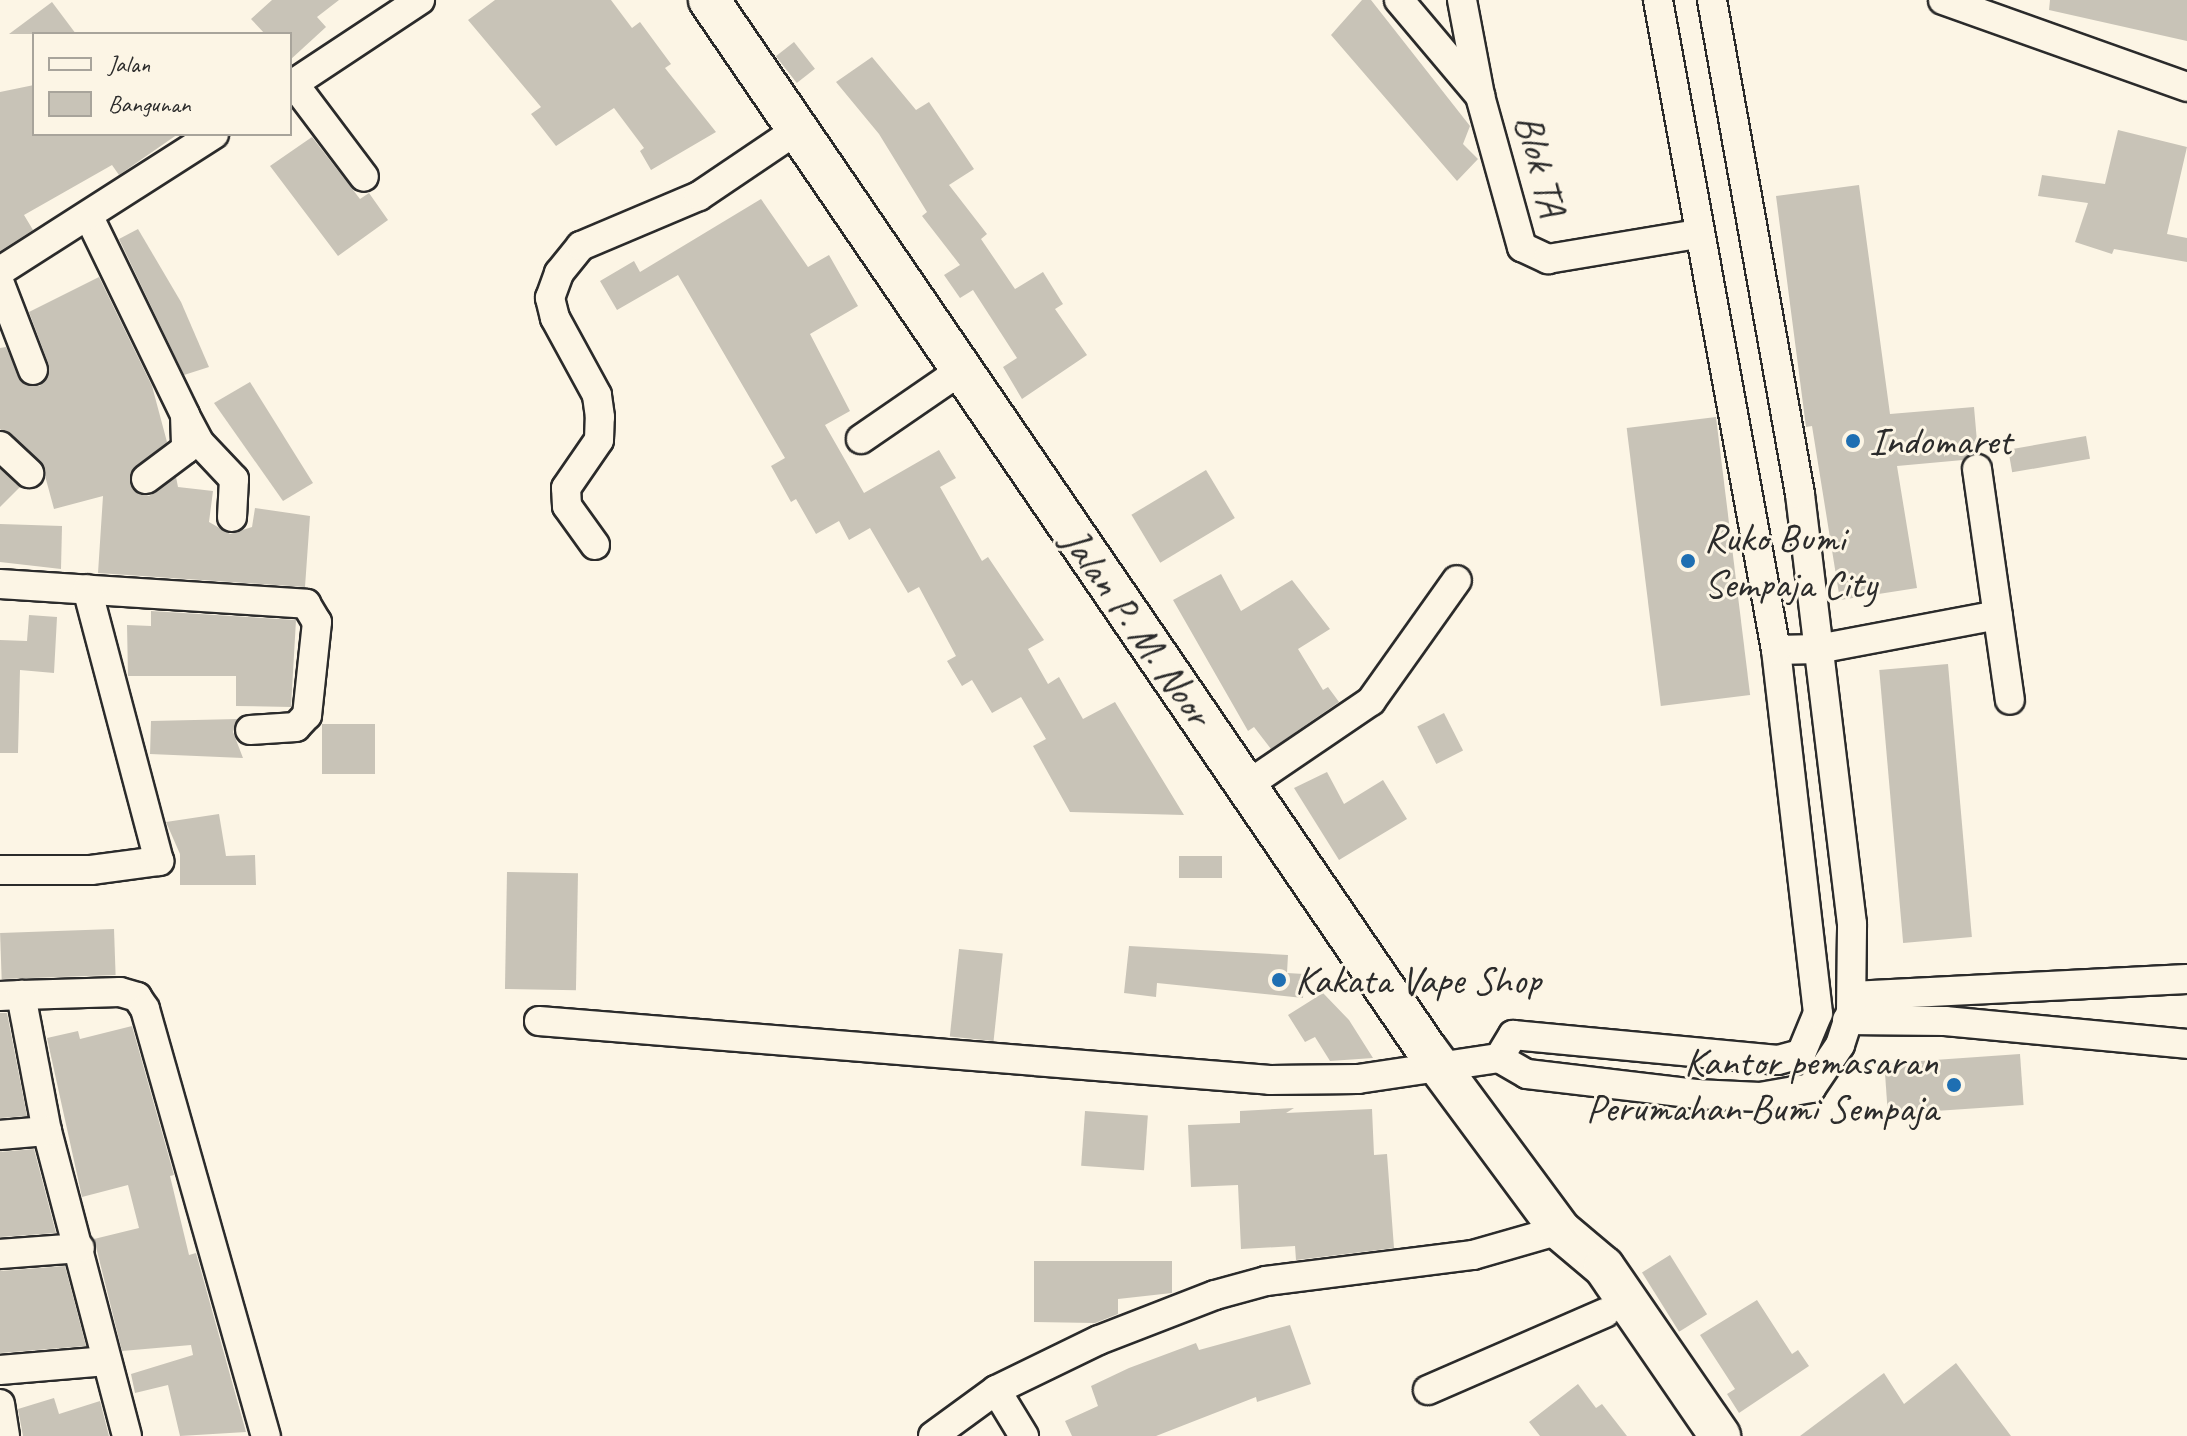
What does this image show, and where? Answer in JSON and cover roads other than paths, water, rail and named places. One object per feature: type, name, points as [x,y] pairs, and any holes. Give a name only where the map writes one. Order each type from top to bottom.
[{"type":"highway","name":"Jalan P. M. Noor","points":[[709,0],[800,128],[960,371],[1437,1063],[1567,1239],[1604,1267],[1720,1436]]},
{"type":"highway","name":"Jalan P. M. Noor","points":[[1567,1239],[1580,1277],[1687,1436]]},
{"type":"street","points":[[364,177],[292,85],[420,0]]},
{"type":"street","name":"Blok TA","points":[[1399,0],[1480,96],[1522,247],[1548,259],[1697,234]]},
{"type":"street","points":[[1462,0],[1480,96]]},
{"type":"street","points":[[1658,0],[1697,234],[1776,650],[1817,975],[1818,1013],[1801,1054]]},
{"type":"street","points":[[539,1021],[1270,1080],[1358,1079],[1437,1063],[1499,1058],[1527,1074],[1760,1097],[1796,1094],[1829,1067],[1850,1008],[1852,924],[1800,494],[1712,0]]},
{"type":"street","points":[[1943,0],[2001,8],[2187,87]]},
{"type":"street","points":[[595,545],[567,506],[566,488],[590,460],[600,417],[597,395],[555,318],[550,298],[559,273],[581,246],[699,196],[800,128]]},
{"type":"street","points":[[0,271],[90,219],[211,136]]},
{"type":"street","points":[[90,219],[199,442],[234,479],[232,517]]},
{"type":"street","points":[[0,284],[33,370]]},
{"type":"street","points":[[861,439],[960,371]]},
{"type":"street","points":[[146,479],[186,449],[185,415]]},
{"type":"street","points":[[0,446],[29,473]]},
{"type":"street","points":[[1977,469],[2010,700]]},
{"type":"street","points":[[1246,786],[1371,701],[1457,580]]},
{"type":"street","points":[[0,584],[306,604],[314,611],[307,715],[296,727],[250,730]]},
{"type":"street","points":[[0,870],[159,861],[74,588]]},
{"type":"street","points":[[1776,650],[1818,649],[1998,615]]},
{"type":"street","points":[[1850,1008],[2187,979]]},
{"type":"street","points":[[127,1436],[80,1248],[10,996],[120,992],[137,997],[145,1009],[266,1436]]},
{"type":"street","points":[[1850,1008],[1945,1021],[2187,1044]]},
{"type":"street","points":[[1499,1058],[1513,1035],[1778,1060],[1801,1054],[1829,1067]]},
{"type":"street","points":[[0,1135],[47,1131]]},
{"type":"street","points":[[933,1436],[996,1390],[1099,1340],[1215,1295],[1266,1281],[1473,1255],[1567,1239]]},
{"type":"street","points":[[0,1254],[80,1248]]},
{"type":"street","points":[[1428,1390],[1605,1313]]},
{"type":"street","points":[[0,1370],[107,1361]]},
{"type":"street","points":[[996,1390],[1024,1436]]},
{"type":"street","points":[[0,1404],[5,1436]]},
{"type":"place","name":"Indomaret","points":[[1853,441]]},
{"type":"place","name":"Ruko Bumi Sempaja City","points":[[1688,561]]},
{"type":"place","name":"Kakata Vape Shop","points":[[1279,980]]},
{"type":"place","name":"Kantor pemasaran Perumahan Bumi Sempaja","points":[[1954,1085]]}]
